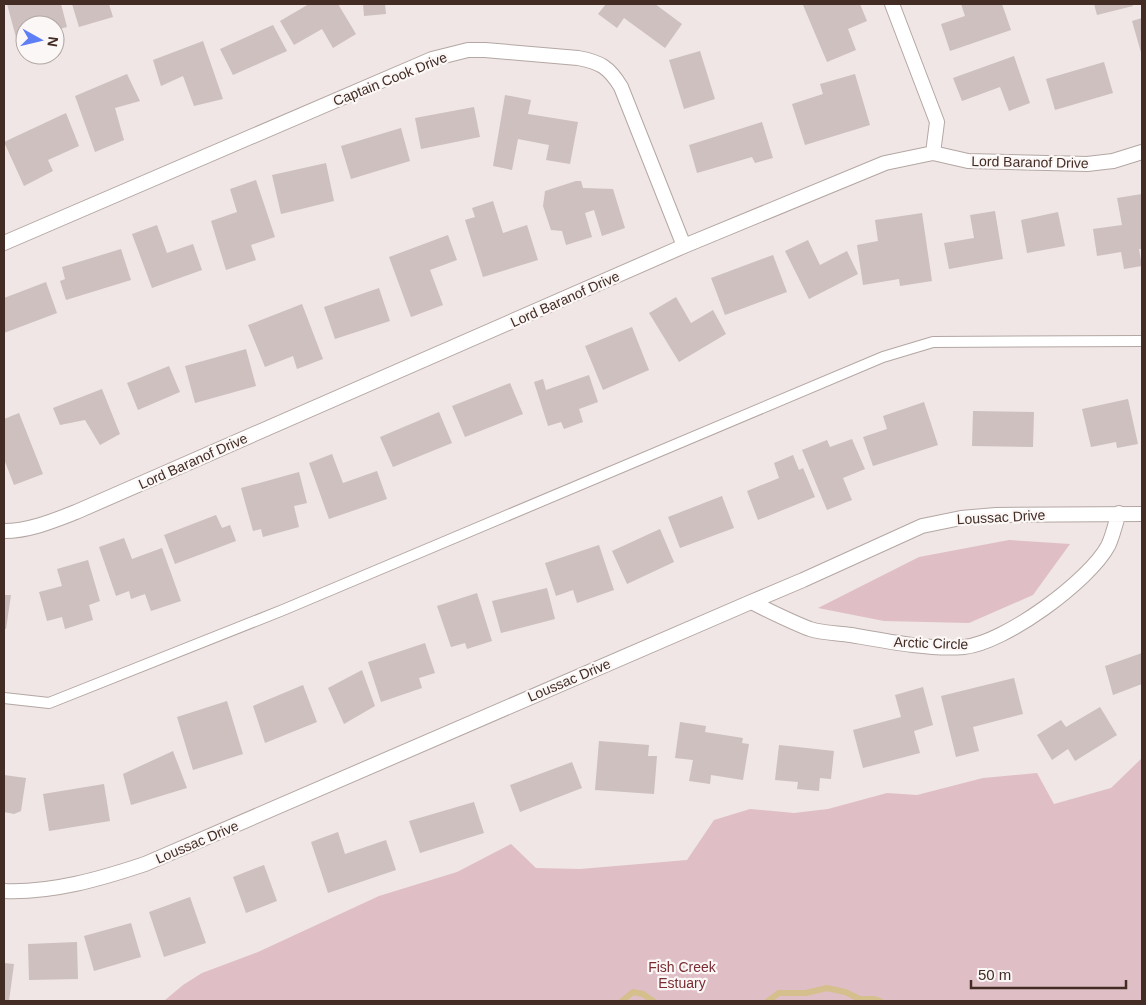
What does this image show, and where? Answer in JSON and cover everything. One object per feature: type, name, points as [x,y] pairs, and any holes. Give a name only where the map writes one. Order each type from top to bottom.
[{"type":"street","points":[[892,4],[937,122],[933,153]]},
{"type":"street","name":"Captain Cook Drive","points":[[4,243],[432,59],[468,50],[485,50],[578,58],[593,61],[605,67],[621,87],[684,246]]},
{"type":"street","name":"Lord Baranof Drive","points":[[4,531],[18,531],[47,524],[76,512],[684,246],[885,163],[933,153],[968,161],[1087,164],[1113,161],[1142,152]]},
{"type":"street","name":"Arctic Circle","points":[[751,602],[812,629],[892,642],[932,646],[964,647],[985,642],[1022,623],[1057,598],[1087,573],[1108,546],[1119,513]]},
{"type":"street","name":"Loussac Drive","points":[[4,891],[21,892],[78,883],[145,864],[803,580],[922,526],[961,518],[996,515],[1142,514]]},
{"type":"lane","points":[[4,698],[49,703],[283,610],[883,357],[933,342],[1142,341]]},
{"type":"green space","points":[[1009,540],[1070,544],[1033,595],[969,623],[884,621],[818,608],[919,557]]},
{"type":"green space","name":"Fish Creek Estuary","points":[[1142,758],[1142,1001],[164,1001],[183,985],[202,973],[258,952],[379,896],[457,872],[511,844],[536,868],[580,869],[687,860],[714,820],[750,809],[794,813],[828,809],[887,793],[917,795],[983,778],[1037,773],[1054,804],[1111,788]]},
{"type":"building","points":[[7,4],[61,4],[64,15],[15,15],[15,34]]},
{"type":"building","points":[[72,4],[109,4],[113,17],[79,27]]},
{"type":"building","points":[[309,4],[338,4],[356,34],[333,48],[322,29],[294,45],[280,21]]},
{"type":"building","points":[[363,4],[385,4],[386,14],[364,16]]},
{"type":"building","points":[[606,4],[655,4],[682,24],[665,48],[624,18],[617,28],[598,14]]},
{"type":"building","points":[[860,4],[867,21],[848,29],[856,50],[827,62],[803,5]]},
{"type":"building","points":[[961,4],[1002,4],[1011,30],[950,51],[941,24],[965,16]]},
{"type":"building","points":[[1094,4],[1132,4],[1133,6],[1097,15]]},
{"type":"building","points":[[1142,18],[1142,56],[1132,21]]},
{"type":"building","points":[[273,25],[287,51],[233,75],[220,49]]},
{"type":"building","points":[[203,41],[223,99],[194,106],[183,76],[161,86],[153,60]]},
{"type":"building","points":[[700,51],[715,99],[684,109],[669,60]]},
{"type":"building","points":[[1014,56],[1030,103],[1009,111],[1000,87],[962,101],[953,78]]},
{"type":"building","points":[[1104,62],[1113,93],[1055,110],[1046,79]]},
{"type":"building","points":[[127,74],[140,101],[115,108],[124,140],[95,152],[75,96]]},
{"type":"building","points":[[855,74],[870,125],[805,145],[792,104],[823,94],[820,84]]},
{"type":"building","points":[[505,95],[531,100],[528,114],[578,122],[570,164],[546,160],[549,145],[518,139],[512,170],[493,166]]},
{"type":"building","points":[[474,107],[480,137],[421,149],[415,118]]},
{"type":"building","points":[[66,113],[79,146],[48,160],[53,171],[24,186],[4,142]]},
{"type":"building","points":[[762,122],[773,158],[755,163],[752,157],[697,173],[689,145]]},
{"type":"building","points":[[401,128],[410,161],[351,179],[341,146]]},
{"type":"building","points":[[326,163],[334,201],[281,214],[272,175]]},
{"type":"building","points":[[256,180],[275,237],[251,245],[256,260],[226,270],[211,221],[237,212],[230,189]]},
{"type":"building","points":[[581,181],[583,188],[613,189],[625,228],[602,236],[594,210],[585,213],[592,237],[566,245],[562,231],[551,230],[543,206],[545,191]]},
{"type":"building","points":[[1142,194],[1142,249],[1139,249],[1142,266],[1124,269],[1121,252],[1097,256],[1093,229],[1122,225],[1117,198]]},
{"type":"building","points":[[493,201],[503,233],[527,225],[538,260],[483,277],[465,220],[475,217],[472,208]]},
{"type":"building","points":[[995,211],[1003,259],[949,269],[944,243],[974,238],[970,215]]},
{"type":"building","points":[[1058,212],[1065,246],[1027,253],[1021,220]]},
{"type":"building","points":[[922,213],[932,281],[900,286],[899,279],[863,285],[857,245],[878,241],[875,220]]},
{"type":"building","points":[[157,225],[167,253],[193,244],[202,270],[152,288],[132,234]]},
{"type":"building","points":[[448,235],[457,260],[430,270],[443,305],[411,317],[389,257]]},
{"type":"building","points":[[808,240],[820,265],[847,251],[858,274],[809,299],[785,251]]},
{"type":"building","points":[[121,249],[131,280],[66,300],[60,281],[65,279],[62,267]]},
{"type":"building","points":[[773,255],[787,292],[725,315],[711,278]]},
{"type":"building","points":[[46,282],[57,313],[4,333],[4,298]]},
{"type":"building","points":[[379,288],[390,321],[335,339],[324,307]]},
{"type":"building","points":[[676,297],[691,323],[713,310],[726,334],[679,362],[649,313]]},
{"type":"building","points":[[302,304],[323,359],[297,369],[293,356],[265,367],[248,325]]},
{"type":"building","points":[[632,327],[649,370],[603,390],[585,346]]},
{"type":"building","points":[[246,349],[256,386],[195,403],[185,366]]},
{"type":"building","points":[[169,366],[180,392],[138,410],[127,383]]},
{"type":"building","points":[[589,375],[598,402],[579,409],[583,422],[564,429],[561,422],[548,426],[534,382],[543,379],[546,390]]},
{"type":"building","points":[[510,383],[523,414],[465,437],[452,406]]},
{"type":"building","points":[[102,389],[120,434],[100,445],[85,420],[60,425],[53,408]]},
{"type":"building","points":[[1128,399],[1138,444],[1117,448],[1116,442],[1091,447],[1082,409]]},
{"type":"building","points":[[924,402],[938,445],[873,466],[863,437],[887,429],[883,416]]},
{"type":"building","points":[[973,411],[1034,412],[1033,447],[972,446]]},
{"type":"building","points":[[439,412],[452,443],[393,467],[380,437]]},
{"type":"building","points":[[19,413],[43,474],[14,485],[4,459],[4,419]]},
{"type":"building","points":[[852,439],[865,469],[843,478],[852,500],[827,510],[802,450],[827,440],[830,447]]},
{"type":"building","points":[[332,454],[343,483],[377,471],[387,499],[329,519],[309,463]]},
{"type":"building","points":[[793,455],[799,470],[803,468],[815,497],[758,520],[747,491],[779,478],[774,463]]},
{"type":"building","points":[[299,472],[307,503],[294,506],[299,527],[263,537],[261,529],[253,531],[241,488]]},
{"type":"building","points":[[722,496],[734,528],[680,548],[668,517]]},
{"type":"building","points":[[216,515],[222,528],[230,525],[236,541],[175,564],[164,535]]},
{"type":"building","points":[[660,529],[674,562],[627,584],[612,551]]},
{"type":"building","points":[[124,538],[132,559],[162,548],[181,601],[151,611],[145,594],[131,599],[129,591],[116,596],[99,547]]},
{"type":"building","points":[[599,545],[614,590],[577,603],[573,590],[556,596],[545,563]]},
{"type":"building","points":[[88,560],[100,601],[89,605],[93,620],[65,629],[62,617],[47,621],[39,592],[62,586],[57,569]]},
{"type":"building","points":[[547,588],[555,619],[501,633],[492,601]]},
{"type":"building","points":[[477,593],[492,641],[467,649],[465,643],[451,647],[437,606]]},
{"type":"building","points":[[4,595],[11,595],[6,629],[4,629]]},
{"type":"building","points":[[425,643],[435,673],[419,678],[422,688],[381,702],[368,662]]},
{"type":"building","points":[[1142,653],[1142,684],[1113,695],[1105,666]]},
{"type":"building","points":[[362,670],[375,706],[344,724],[328,688]]},
{"type":"building","points":[[1014,678],[1023,714],[973,727],[979,751],[956,757],[941,696]]},
{"type":"building","points":[[303,685],[317,722],[265,743],[253,706]]},
{"type":"building","points":[[923,687],[933,725],[914,731],[920,753],[863,768],[853,730],[901,717],[895,695]]},
{"type":"building","points":[[227,701],[243,754],[193,770],[177,717]]},
{"type":"building","points":[[1100,707],[1117,735],[1075,761],[1068,749],[1052,760],[1037,735],[1061,720],[1066,727]]},
{"type":"building","points":[[680,722],[706,726],[705,732],[743,738],[742,743],[749,744],[743,780],[711,775],[710,784],[689,781],[693,760],[675,758]]},
{"type":"building","points":[[599,741],[649,745],[648,756],[657,756],[654,794],[595,790]]},
{"type":"building","points":[[779,745],[834,751],[831,779],[820,778],[819,791],[797,789],[798,782],[775,780]]},
{"type":"building","points":[[173,751],[187,788],[131,805],[123,774]]},
{"type":"building","points":[[572,762],[582,788],[520,812],[510,785]]},
{"type":"building","points":[[4,775],[26,778],[21,811],[14,814],[4,812]]},
{"type":"building","points":[[104,784],[110,821],[49,831],[43,794]]},
{"type":"building","points":[[474,802],[484,833],[420,853],[409,821]]},
{"type":"building","points":[[338,832],[345,854],[386,840],[396,870],[328,893],[311,842]]},
{"type":"building","points":[[264,865],[277,901],[246,913],[233,877]]},
{"type":"building","points":[[190,897],[206,943],[164,957],[149,912]]},
{"type":"building","points":[[131,923],[141,957],[94,971],[84,936]]},
{"type":"building","points":[[77,942],[78,979],[29,980],[28,944]]},
{"type":"building","points":[[4,963],[14,964],[9,1001],[4,1001]]},
{"type":"waterway","points":[[768,1001],[779,993],[806,993],[827,988],[845,992],[860,999],[880,1001]]},
{"type":"waterway","points":[[622,1001],[633,992],[643,994],[653,1001]]}]
